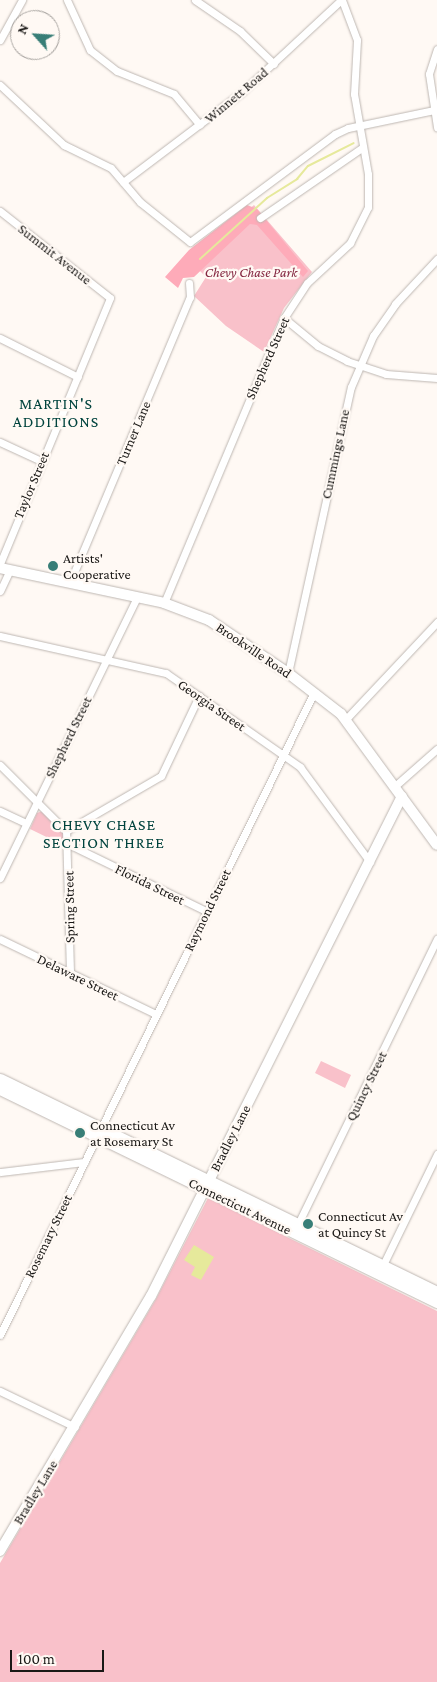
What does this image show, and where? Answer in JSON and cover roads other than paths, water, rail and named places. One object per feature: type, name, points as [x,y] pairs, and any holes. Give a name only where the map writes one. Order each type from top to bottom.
[{"type":"main road","name":"Brookville Road","points":[[5,569],[164,603],[209,620],[288,673],[346,719],[437,845]]},
{"type":"main road","name":"Bradley Lane","points":[[0,1551],[151,1296],[402,796]]},
{"type":"main road","name":"Connecticut Avenue","points":[[0,1078],[98,1132]]},
{"type":"main road","name":"Connecticut Avenue","points":[[0,1089],[98,1132],[206,1184],[381,1270],[437,1302]]},
{"type":"main road","name":"Connecticut Avenue","points":[[381,1270],[437,1292]]},
{"type":"street","points":[[0,40],[22,0]]},
{"type":"street","points":[[67,0],[90,50],[117,70],[174,94],[200,125]]},
{"type":"street","points":[[195,0],[240,31],[274,64]]},
{"type":"street","name":"Winnett Road","points":[[123,182],[200,125],[274,64],[342,0]]},
{"type":"street","name":"Shepherd Street","points":[[164,603],[284,318],[307,283],[350,243],[360,227],[368,207],[369,190],[354,94],[357,40],[342,0]]},
{"type":"street","points":[[437,49],[429,74],[437,127]]},
{"type":"street","points":[[0,85],[64,145],[111,168],[150,211],[190,242],[313,148],[335,134],[359,126],[434,110]]},
{"type":"street","points":[[260,218],[363,148]]},
{"type":"street","name":"Summit Avenue","points":[[0,211],[110,298]]},
{"type":"street","name":"Cummings Lane","points":[[288,673],[346,404],[359,366],[373,336],[395,304],[437,259]]},
{"type":"street","name":"Turner Lane","points":[[70,582],[190,297],[189,282]]},
{"type":"street","name":"Taylor Street","points":[[0,563],[110,298]]},
{"type":"street","points":[[284,318],[318,346],[359,366],[386,374],[437,378]]},
{"type":"street","points":[[0,338],[78,377]]},
{"type":"street","points":[[0,442],[42,460]]},
{"type":"street","points":[[0,591],[5,569]]},
{"type":"street","name":"Shepherd Street","points":[[0,878],[137,597]]},
{"type":"street","points":[[346,719],[437,622]]},
{"type":"street","name":"Georgia Street","points":[[0,636],[166,673],[282,754],[306,773],[370,862]]},
{"type":"street","name":"Raymond Street","points":[[98,1132],[314,692]]},
{"type":"street","points":[[0,765],[66,831],[161,776],[199,696]]},
{"type":"street","points":[[395,786],[437,748]]},
{"type":"street","points":[[0,811],[26,823]]},
{"type":"street","name":"Spring Street","points":[[66,831],[68,844],[70,972]]},
{"type":"street","name":"Florida Street","points":[[68,844],[206,911]]},
{"type":"street","name":"Delaware Street","points":[[0,939],[156,1014]]},
{"type":"street","name":"Quincy Street","points":[[296,1228],[437,939]]},
{"type":"street","name":"Rosemary Street","points":[[0,1335],[98,1132]]},
{"type":"street","points":[[381,1270],[437,1154]]},
{"type":"street","points":[[0,1172],[84,1162]]},
{"type":"street","points":[[0,1391],[74,1427]]},
{"type":"waterway","points":[[200,259],[267,198],[297,179],[308,166],[354,143]]},
{"type":"place","name":"Artists' Cooperative","points":[[53,566]]},
{"type":"place","name":"Connecticut Av at Rosemary St","points":[[80,1133]]},
{"type":"place","name":"Connecticut Av at Quincy St","points":[[308,1224]]},
{"type":"district","name":"MARTIN'S ADDITIONS","points":[[56,413]]},
{"type":"district","name":"CHEVY CHASE SECTION THREE","points":[[104,834]]},
{"type":"park label","name":"Chevy Chase Park","points":[[251,272]]}]
